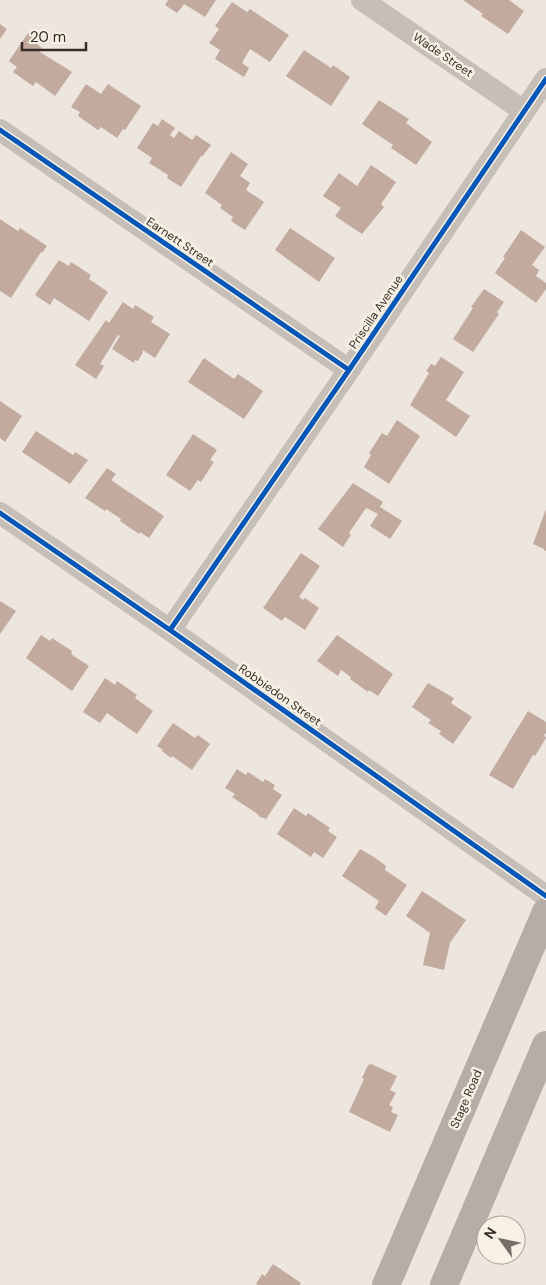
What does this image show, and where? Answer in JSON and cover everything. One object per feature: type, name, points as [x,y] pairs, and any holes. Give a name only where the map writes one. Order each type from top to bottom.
[{"type":"main road","name":"Stage Road","points":[[386,1285],[546,912]]},
{"type":"main road","points":[[444,1285],[546,1045]]},
{"type":"street","name":"Wade Street","points":[[362,0],[524,111]]},
{"type":"street","name":"Priscilla Avenue","points":[[170,630],[546,79]]},
{"type":"street","name":"Earnett Street","points":[[0,130],[349,370]]},
{"type":"street","name":"Robbiedon Street","points":[[0,513],[170,630],[546,896]]},
{"type":"building","points":[[168,0],[216,0],[205,17],[184,4],[177,13],[165,5]]},
{"type":"building","points":[[463,0],[509,0],[524,11],[508,34],[481,16],[483,14]]},
{"type":"building","points":[[232,2],[247,12],[250,9],[289,35],[270,62],[250,49],[242,63],[249,68],[244,77],[215,59],[220,50],[209,43],[219,29],[215,26]]},
{"type":"building","points":[[0,24],[7,29],[0,39]]},
{"type":"building","points":[[28,33],[35,38],[33,41],[42,48],[40,52],[72,72],[55,96],[36,82],[33,86],[13,72],[17,67],[9,61]]},
{"type":"building","points":[[304,50],[331,68],[333,65],[350,77],[331,106],[286,76]]},
{"type":"building","points":[[86,84],[101,94],[108,84],[141,106],[125,130],[123,129],[117,138],[101,127],[98,130],[78,116],[80,112],[71,107]]},
{"type":"building","points":[[379,100],[409,119],[406,123],[432,142],[416,165],[391,148],[393,145],[362,124]]},
{"type":"building","points":[[162,119],[175,128],[170,135],[174,138],[179,131],[192,140],[196,135],[211,145],[201,156],[181,187],[167,178],[168,175],[149,163],[152,158],[137,148],[153,123],[158,126]]},
{"type":"building","points":[[231,152],[248,164],[240,176],[250,183],[246,190],[264,202],[245,230],[231,221],[233,217],[220,208],[222,205],[205,193]]},
{"type":"building","points":[[371,165],[396,182],[381,204],[384,207],[362,234],[335,216],[341,208],[323,196],[339,173],[357,186]]},
{"type":"building","points":[[0,219],[18,231],[20,228],[47,246],[41,252],[11,298],[0,291]]},
{"type":"building","points":[[290,228],[335,258],[319,282],[275,250]]},
{"type":"building","points":[[521,230],[545,247],[532,265],[539,270],[536,276],[546,283],[546,289],[536,303],[495,273]]},
{"type":"building","points":[[59,260],[69,266],[71,262],[91,275],[89,279],[108,292],[89,321],[54,298],[50,305],[35,295]]},
{"type":"building","points":[[484,289],[504,302],[497,312],[499,314],[473,352],[453,339],[473,308],[471,307]]},
{"type":"building","points":[[123,302],[133,309],[135,305],[154,317],[151,322],[170,334],[155,358],[143,350],[138,361],[135,360],[134,363],[112,349],[120,336],[118,335],[100,364],[104,366],[96,379],[75,365],[106,320],[109,323]]},
{"type":"building","points":[[441,357],[464,372],[446,400],[470,416],[456,437],[410,405],[429,373],[426,371],[431,364],[435,366]]},
{"type":"building","points":[[204,358],[234,379],[238,374],[263,391],[244,419],[188,382]]},
{"type":"building","points":[[0,401],[22,416],[5,442],[0,438]]},
{"type":"building","points":[[397,420],[420,436],[389,484],[364,467],[371,455],[369,453],[382,433],[387,436]]},
{"type":"building","points":[[36,431],[73,455],[75,452],[88,460],[70,484],[22,452]]},
{"type":"building","points":[[193,434],[217,450],[210,460],[214,462],[201,482],[198,480],[190,491],[166,475]]},
{"type":"building","points":[[107,468],[116,474],[111,480],[164,516],[149,538],[140,532],[139,534],[106,509],[105,511],[85,498]]},
{"type":"building","points":[[353,483],[383,502],[380,507],[402,521],[390,539],[370,526],[378,514],[366,508],[349,533],[351,535],[343,547],[318,529]]},
{"type":"building","points":[[546,509],[546,551],[533,544]]},
{"type":"building","points":[[301,553],[320,566],[299,597],[303,600],[305,598],[319,608],[305,630],[285,617],[282,621],[263,608]]},
{"type":"building","points":[[0,601],[16,611],[0,634]]},
{"type":"building","points":[[41,635],[50,641],[52,638],[72,651],[71,654],[89,666],[72,691],[26,658]]},
{"type":"building","points":[[337,635],[393,674],[378,696],[369,690],[368,692],[341,670],[338,676],[317,661]]},
{"type":"building","points":[[105,678],[115,685],[117,681],[137,695],[135,698],[153,711],[137,734],[107,713],[100,723],[83,712]]},
{"type":"building","points":[[428,683],[454,698],[451,703],[472,717],[453,744],[439,734],[441,731],[428,723],[431,720],[412,707]]},
{"type":"building","points":[[528,711],[546,722],[546,733],[544,735],[546,738],[535,756],[533,755],[513,789],[489,775]]},
{"type":"building","points":[[173,723],[195,738],[198,735],[210,744],[192,770],[172,756],[171,758],[157,746]]},
{"type":"building","points":[[237,769],[246,775],[248,772],[263,782],[265,779],[275,785],[273,789],[282,795],[266,819],[258,816],[232,797],[235,794],[225,788]]},
{"type":"building","points":[[294,808],[306,816],[308,813],[330,828],[328,831],[337,837],[323,858],[314,852],[311,857],[277,834]]},
{"type":"building","points":[[360,849],[386,866],[385,870],[407,885],[386,916],[375,908],[379,901],[342,876]]},
{"type":"building","points":[[422,891],[466,920],[450,943],[444,970],[423,965],[430,933],[406,916]]},
{"type":"building","points":[[371,1064],[397,1076],[390,1090],[396,1093],[389,1105],[393,1107],[391,1112],[398,1115],[390,1132],[349,1112],[364,1079],[362,1078],[368,1065]]},
{"type":"building","points":[[273,1264],[301,1283],[300,1285],[256,1284],[262,1274],[265,1276]]},
{"type":"cycle path","points":[[170,630],[546,79]]},
{"type":"cycle path","points":[[0,130],[349,370]]},
{"type":"cycle path","points":[[0,513],[170,630],[546,896]]}]
